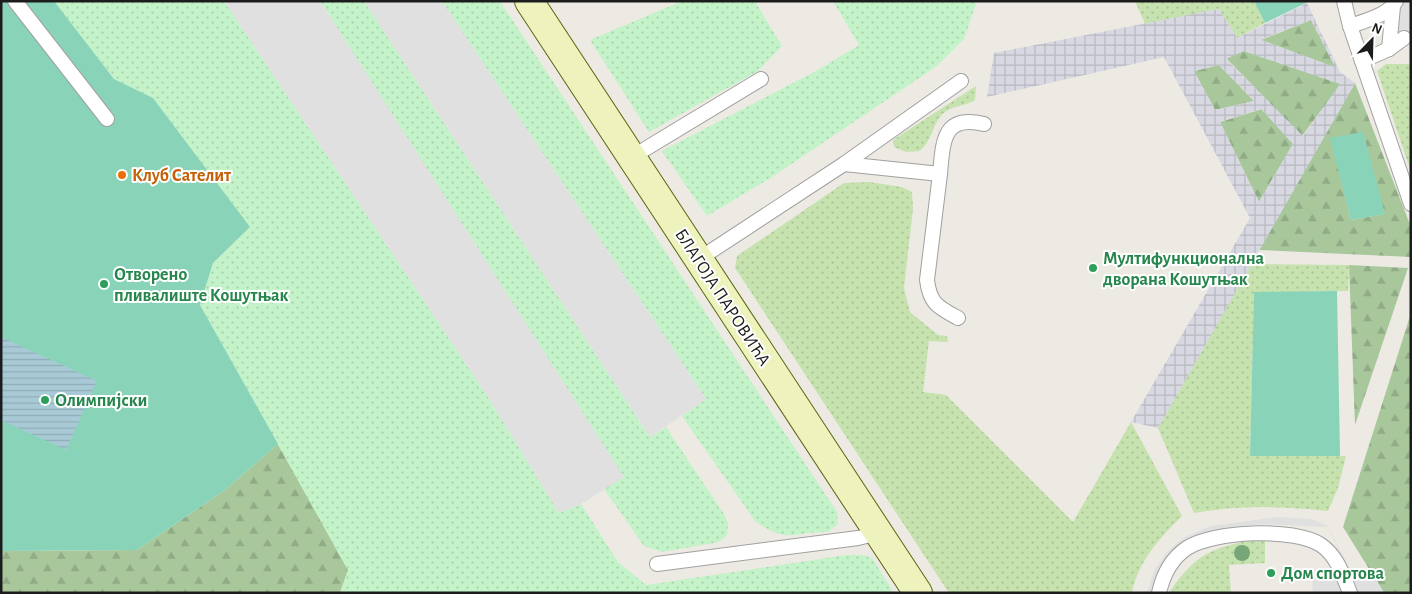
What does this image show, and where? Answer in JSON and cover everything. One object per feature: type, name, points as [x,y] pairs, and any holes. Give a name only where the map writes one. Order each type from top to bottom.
[{"type":"main road","name":"БЛАГОЈА ПАРОВИЋА","points":[[529,1],[918,593]]},
{"type":"lane","points":[[14,1],[107,119]]},
{"type":"lane","points":[[1344,1],[1350,26],[1411,204]]},
{"type":"lane","points":[[1350,26],[1370,20],[1394,4]]},
{"type":"lane","points":[[1389,49],[1394,4]]},
{"type":"lane","points":[[1362,61],[1389,49],[1404,38]]},
{"type":"lane","points":[[632,158],[761,79]]},
{"type":"lane","points":[[698,259],[844,164],[961,82]]},
{"type":"lane","points":[[958,318],[937,306],[929,295],[927,280],[942,147],[950,130],[957,122],[966,120],[984,124]]},
{"type":"lane","points":[[844,164],[940,174]]},
{"type":"lane","points":[[1159,593],[1170,566],[1185,549],[1199,541],[1279,532],[1302,536],[1320,544],[1334,556],[1350,593]]},
{"type":"lane","points":[[657,564],[858,538],[879,533]]},
{"type":"green space","name":"Отворено пливалиште Кошутњак","points":[[1,1],[54,1],[114,79],[153,98],[250,227],[213,263],[200,305],[278,444],[225,490],[137,550],[1,551]]},
{"type":"green space","points":[[54,1],[224,1],[486,394],[559,513],[581,504],[618,562],[646,585],[847,555],[863,555],[872,558],[894,593],[340,593],[348,570],[200,305],[213,263],[250,227],[153,98],[114,79]]},
{"type":"green space","points":[[320,1],[364,1],[650,437],[666,427],[724,514],[728,523],[727,535],[719,542],[663,552],[644,546],[604,489],[623,477]]},
{"type":"green space","points":[[442,1],[500,1],[837,512],[838,524],[828,532],[783,535],[775,533],[755,521],[682,416],[706,399]]},
{"type":"green space","points":[[682,1],[757,1],[756,3],[782,46],[758,71],[649,132],[590,40]]},
{"type":"green space","points":[[833,1],[977,1],[964,39],[937,66],[772,177],[707,216],[662,151],[818,70],[859,45]]},
{"type":"green space","points":[[1135,1],[1254,1],[1265,23],[1237,38],[1219,9],[1145,24]]},
{"type":"green space","points":[[1254,1],[1310,1],[1265,23]]},
{"type":"green space","points":[[1311,20],[1336,68],[1261,40]]},
{"type":"green space","points":[[1244,51],[1341,84],[1302,136],[1226,58]]},
{"type":"green space","points":[[1386,64],[1411,64],[1411,172],[1377,71]]},
{"type":"green space","points":[[1219,65],[1254,101],[1215,110],[1194,71]]},
{"type":"green space","points":[[1355,83],[1411,227],[1411,257],[1259,250]],"holes":[[[1331,138],[1384,214],[1351,220]]]},
{"type":"green space","points":[[976,86],[975,100],[952,108],[944,113],[937,121],[927,143],[920,151],[906,152],[894,147],[893,140]]},
{"type":"green space","points":[[1262,109],[1293,144],[1259,202],[1220,122]]},
{"type":"green space","points":[[1363,132],[1385,214],[1351,220],[1330,138]]},
{"type":"green space","points":[[869,182],[902,187],[912,192],[913,208],[904,288],[910,312],[938,335],[947,336],[948,342],[929,341],[923,392],[946,395],[1073,522],[1131,422],[1182,516],[1158,542],[1145,560],[1135,581],[1132,593],[949,593],[735,268],[737,256],[844,183]]},
{"type":"green space","points":[[1251,264],[1349,265],[1348,291],[1254,293],[1250,455],[1346,456],[1338,488],[1328,511],[1261,507],[1194,513],[1158,428]]},
{"type":"green space","points":[[1349,265],[1408,268],[1355,425]]},
{"type":"green space","points":[[1337,291],[1340,456],[1250,456],[1254,292]]},
{"type":"green space","points":[[1411,313],[1411,593],[1384,593],[1343,527]]},
{"type":"green space","points":[[278,444],[348,570],[340,593],[1,593],[1,551],[137,550],[225,490]]},
{"type":"green space","points":[[1265,538],[1265,563],[1229,565],[1231,593],[1169,593],[1189,567],[1210,552],[1234,544]]},
{"type":"shaded area","points":[[224,1],[320,1],[624,477],[581,504],[559,513],[486,394]]},
{"type":"shaded area","points":[[364,1],[442,1],[706,399],[650,437]]},
{"type":"shaded area","points":[[1411,1],[1411,41],[1398,41],[1400,2]]},
{"type":"shaded area","points":[[1307,3],[1340,72],[1355,83],[1158,428],[1131,422],[1250,218],[1164,57],[987,97],[994,53],[1219,9],[1237,38]],"holes":[[[1311,20],[1335,67],[1261,40]],[[1244,51],[1340,84],[1303,136],[1226,59]],[[1219,65],[1254,101],[1215,110],[1194,71]],[[1261,109],[1293,144],[1259,202],[1220,122]]]},
{"type":"shaded area","points":[[1277,517],[1312,519],[1328,526],[1351,572],[1370,569],[1384,593],[1313,593],[1312,579],[1350,573],[1328,527],[1260,524],[1218,531],[1198,537],[1152,593],[1147,593],[1154,571],[1166,553],[1183,538],[1210,526]]},
{"type":"water","name":"Олимпијски","points":[[1,337],[97,381],[66,450],[1,420]]},
{"type":"place","name":"Клуб Сателит","points":[[122,175]]},
{"type":"place","name":"Мултифункционална дворана Кошутњак","points":[[1093,268]]},
{"type":"place","name":"Отворено пливалиште Кошутњак","points":[[104,284]]},
{"type":"place","name":"Олимпијски","points":[[45,400]]},
{"type":"place","name":"Дом спортова","points":[[1271,573]]}]
